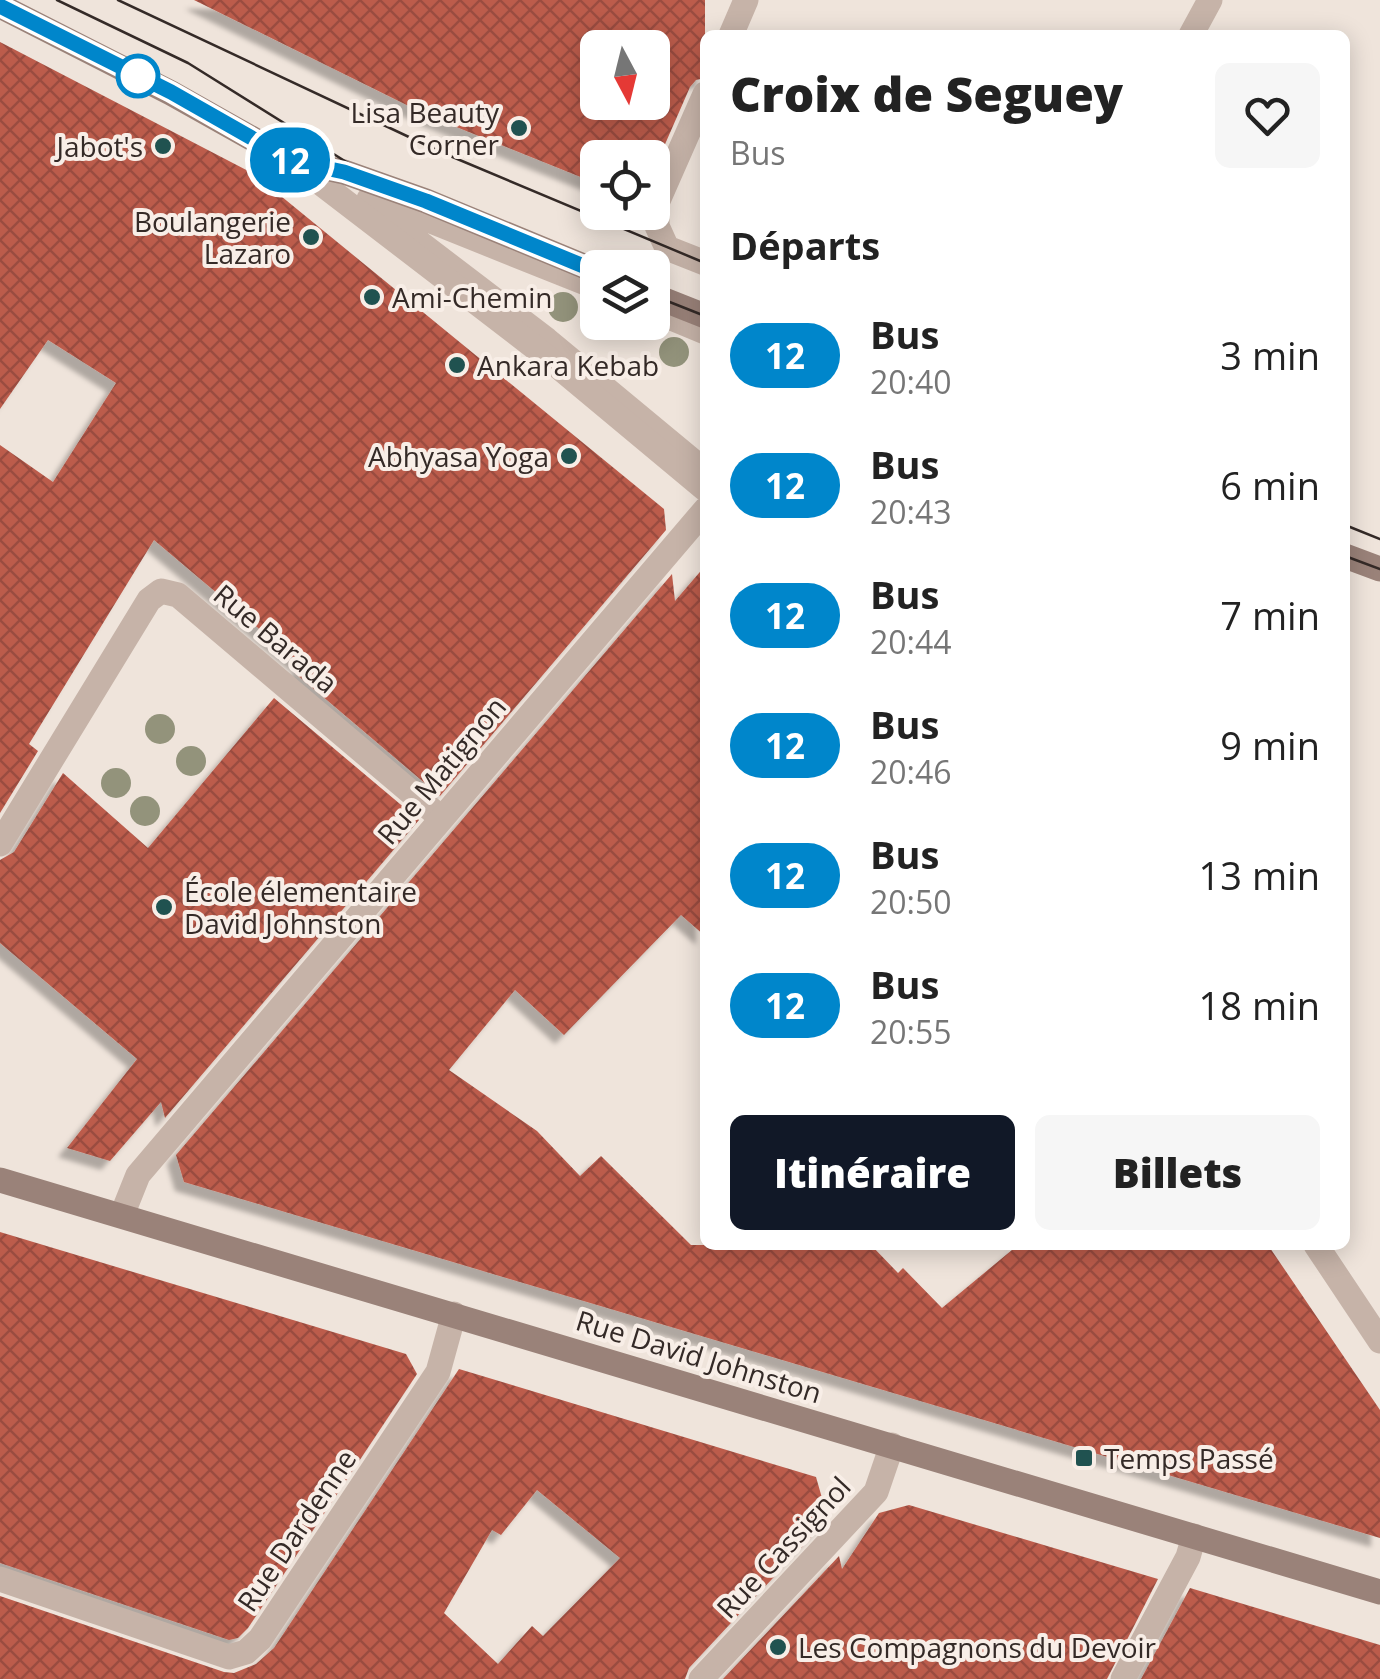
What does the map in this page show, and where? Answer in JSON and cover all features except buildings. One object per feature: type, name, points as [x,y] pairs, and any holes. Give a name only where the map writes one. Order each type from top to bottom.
[{"type":"main road","points":[[0,6],[171,92],[292,161],[344,172],[426,201],[580,265]]},
{"type":"main road","points":[[670,301],[700,314]]},
{"type":"main road","points":[[1350,558],[1380,569]]},
{"type":"main road","name":"Rue David Johnston","points":[[0,1180],[1380,1592]]},
{"type":"street","points":[[733,30],[746,0]]},
{"type":"street","points":[[1194,30],[1210,0]]},
{"type":"street","points":[[700,105],[657,203],[657,226],[667,248],[700,261]]},
{"type":"street","points":[[292,161],[537,349],[700,484]]},
{"type":"street","points":[[580,281],[376,198],[369,200],[374,208],[547,340],[700,467]]},
{"type":"street","points":[[670,317],[700,330]]},
{"type":"street","name":"Rue Matignon","points":[[122,1216],[138,1175],[440,816],[700,516]]},
{"type":"street","name":"Rue Barada","points":[[0,844],[150,600],[161,591],[178,594],[440,816]]},
{"type":"street","points":[[1319,1250],[1380,1341]]},
{"type":"street","name":"Rue Dardenne","points":[[0,1579],[229,1657],[246,1652],[260,1638],[438,1372],[454,1314]]},
{"type":"street","name":"Rue Cassignol","points":[[702,1679],[876,1492],[892,1445]]},
{"type":"street","points":[[1122,1679],[1188,1556],[1194,1536]]},
{"type":"tram line","points":[[57,0],[188,63],[348,163],[426,201],[580,265]]},
{"type":"tram line","points":[[118,0],[443,153],[700,261]]},
{"type":"tram line","points":[[670,302],[700,314]]},
{"type":"tram line","points":[[1350,527],[1380,539]]},
{"type":"tram line","points":[[1350,558],[1380,569]]},
{"type":"bus line","name":"12","points":[[0,6],[171,92],[292,161],[344,172],[426,201],[580,265]]},
{"type":"place","name":"Lisa Beauty Corner","points":[[519,128]]},
{"type":"place","name":"Jabot's","points":[[163,146]]},
{"type":"place","name":"Boulangerie Lazaro","points":[[311,237]]},
{"type":"place","name":"Ami-Chemin","points":[[372,297]]},
{"type":"place","name":"Ankara Kebab","points":[[457,365]]},
{"type":"place","name":"Abhyasa Yoga","points":[[569,456]]},
{"type":"place","name":"École élementaire David Johnston","points":[[164,907]]},
{"type":"place","name":"Temps Passé","points":[[1084,1458]]},
{"type":"place","name":"Les Compagnons du Devoir","points":[[778,1647]]}]
